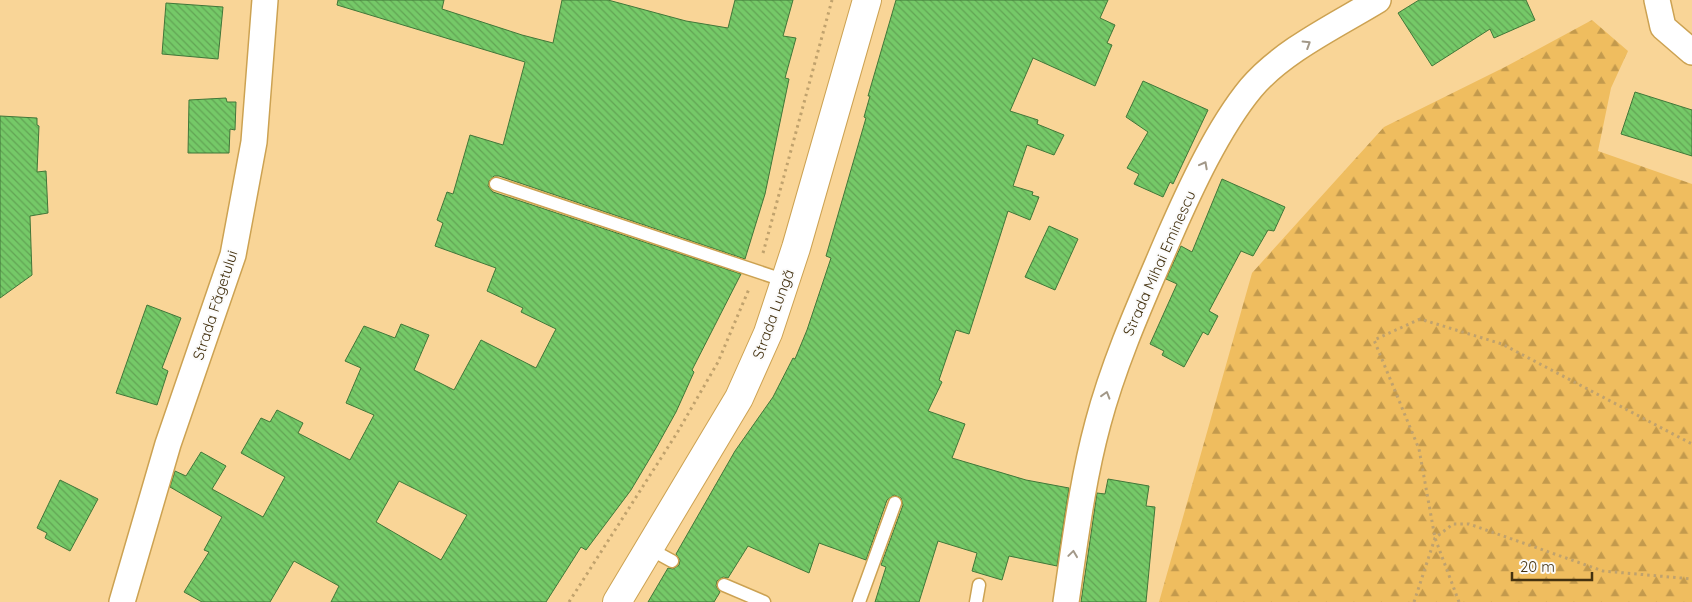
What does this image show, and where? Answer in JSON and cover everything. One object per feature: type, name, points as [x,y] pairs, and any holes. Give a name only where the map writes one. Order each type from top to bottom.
[{"type":"main road","name":"Strada Lungă","points":[[618,602],[661,555],[739,398],[768,333],[786,281],[867,0]]},
{"type":"street","name":"Strada Făgetului","points":[[122,602],[168,444],[233,255],[254,142],[265,0]]},
{"type":"street","name":"Strada Mihai Eminescu","points":[[1066,602],[1079,511],[1097,424],[1125,339],[1185,201],[1232,114],[1252,87],[1278,63],[1378,0]]},
{"type":"street","points":[[1657,0],[1663,27],[1692,52]]},
{"type":"lane","points":[[496,184],[786,281]]},
{"type":"lane","points":[[860,602],[895,503]]},
{"type":"lane","points":[[724,585],[764,602]]},
{"type":"lane","points":[[976,602],[980,585]]},
{"type":"path","points":[[569,602],[677,433],[718,362],[764,251],[832,0]]},
{"type":"path","points":[[1459,602],[1435,538],[1418,449],[1374,340],[1420,320],[1502,344],[1692,444]]},
{"type":"path","points":[[1414,602],[1435,538],[1453,524],[1469,524],[1603,571],[1692,579]]},
{"type":"green space","points":[[1592,20],[1628,51],[1611,88],[1598,151],[1692,184],[1692,602],[1159,602],[1252,273],[1384,127],[1505,67]]},
{"type":"building","points":[[338,0],[444,0],[442,9],[553,43],[562,0],[608,0],[686,21],[728,28],[735,0],[793,0],[783,36],[796,38],[785,78],[789,79],[765,194],[745,259],[499,176],[494,176],[489,181],[488,186],[493,192],[741,274],[692,370],[694,372],[676,412],[656,448],[631,490],[586,550],[581,547],[546,602],[331,602],[339,586],[294,561],[270,602],[202,602],[184,592],[209,552],[204,550],[222,517],[170,487],[175,471],[186,476],[201,452],[226,466],[212,489],[263,517],[285,477],[241,453],[261,418],[270,422],[277,410],[303,423],[298,433],[350,460],[374,415],[346,403],[361,368],[345,361],[364,326],[395,338],[401,324],[429,335],[414,370],[454,390],[481,340],[536,368],[556,329],[521,312],[523,308],[487,291],[496,268],[435,246],[443,223],[437,220],[447,192],[453,194],[470,135],[503,145],[525,62],[337,5]],"holes":[[[399,481],[467,515],[441,560],[376,522]]]},
{"type":"building","points":[[896,0],[1108,0],[1100,18],[1115,25],[1107,43],[1112,45],[1095,86],[1033,58],[1010,111],[1038,120],[1037,124],[1064,135],[1054,155],[1027,145],[1013,186],[1033,192],[1032,195],[1039,197],[1030,220],[1008,211],[969,334],[956,330],[939,380],[942,382],[928,411],[965,424],[952,458],[1026,480],[1069,488],[1057,566],[1009,556],[1002,580],[972,571],[977,553],[938,541],[919,602],[875,602],[886,567],[881,565],[903,505],[901,498],[894,495],[887,500],[866,560],[819,543],[809,573],[748,546],[728,578],[723,577],[717,581],[716,586],[720,592],[714,602],[648,602],[668,568],[673,569],[679,565],[680,560],[676,554],[735,451],[773,397],[793,358],[795,359],[807,330],[831,258],[826,256],[866,118],[864,117],[870,96],[868,96]]},
{"type":"building","points":[[1419,0],[1526,0],[1535,20],[1494,38],[1490,29],[1432,66],[1398,13]]},
{"type":"building","points":[[166,3],[223,7],[218,59],[162,54]]},
{"type":"building","points":[[1143,81],[1208,110],[1173,184],[1170,182],[1163,197],[1134,184],[1139,174],[1127,168],[1148,132],[1126,117]]},
{"type":"building","points":[[1635,92],[1692,110],[1692,156],[1621,134]]},
{"type":"building","points":[[226,98],[227,102],[236,102],[235,130],[230,129],[229,153],[188,153],[189,100]]},
{"type":"building","points":[[0,116],[37,118],[37,125],[39,126],[37,172],[46,171],[48,213],[30,216],[32,275],[0,298]]},
{"type":"building","points":[[1222,179],[1285,207],[1274,231],[1268,230],[1253,256],[1241,251],[1209,311],[1218,316],[1208,335],[1203,332],[1184,367],[1162,355],[1164,351],[1150,344],[1177,284],[1166,279],[1181,246],[1192,252]]},
{"type":"building","points":[[1049,226],[1078,239],[1055,290],[1025,277]]},
{"type":"building","points":[[147,305],[181,318],[162,368],[168,371],[157,405],[116,393]]},
{"type":"building","points":[[1108,479],[1149,486],[1146,506],[1155,507],[1146,602],[1081,602],[1097,493],[1105,494]]},
{"type":"building","points":[[60,480],[98,499],[70,551],[45,538],[47,533],[37,528]]}]
